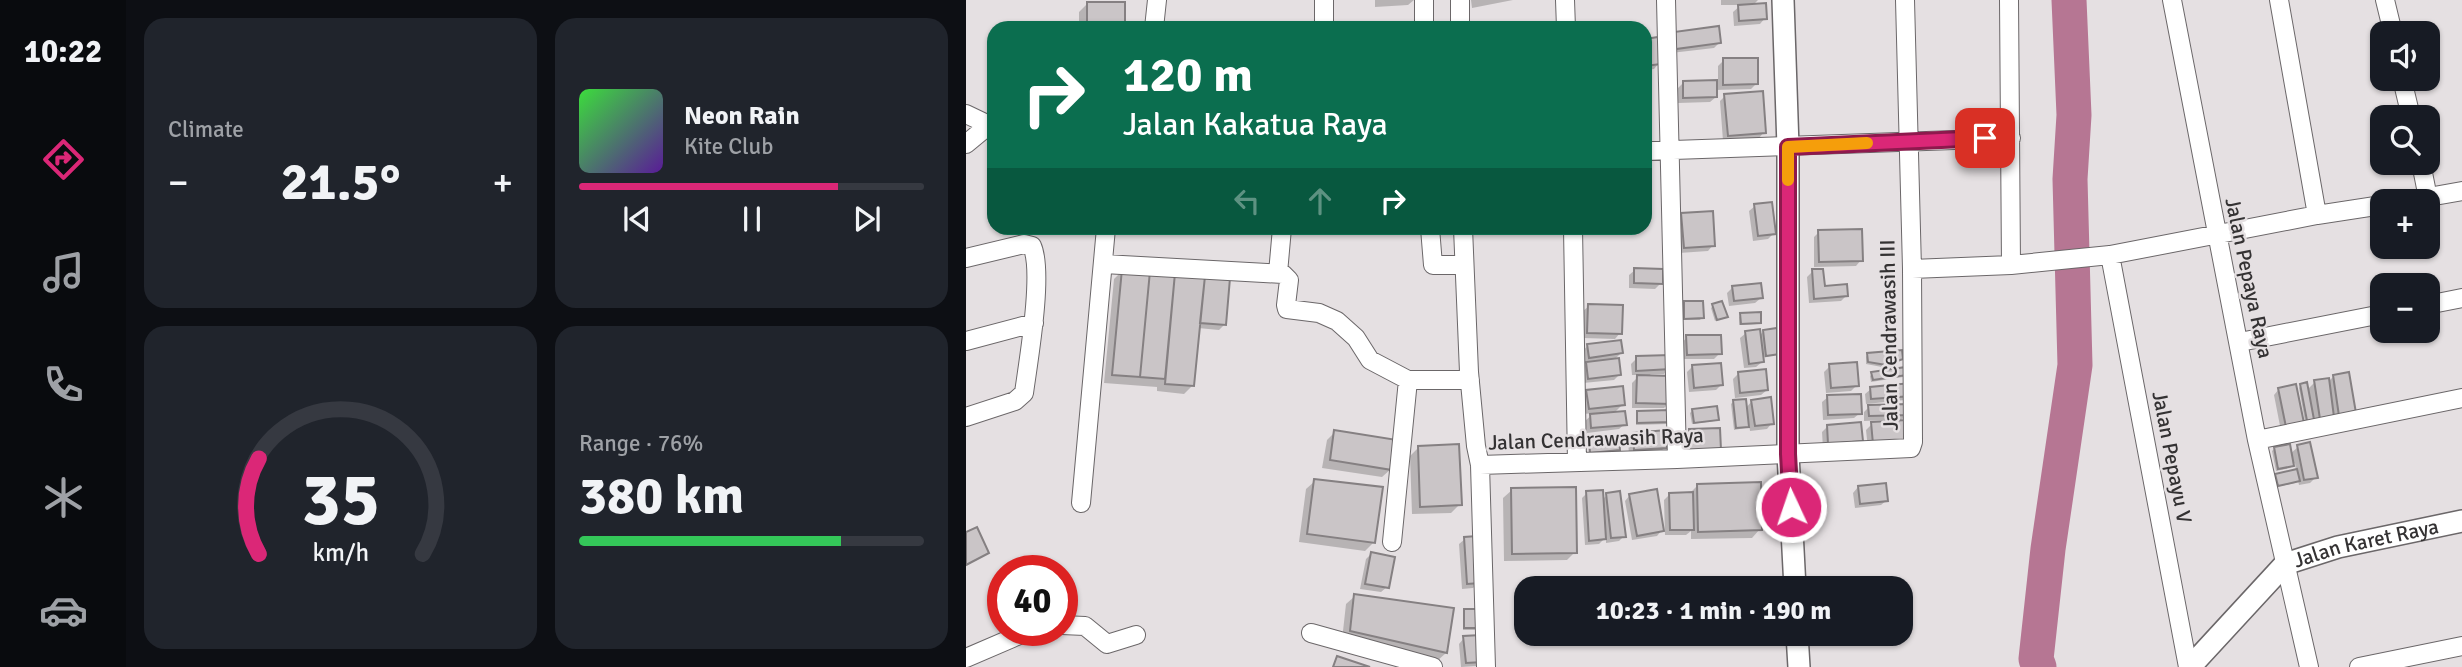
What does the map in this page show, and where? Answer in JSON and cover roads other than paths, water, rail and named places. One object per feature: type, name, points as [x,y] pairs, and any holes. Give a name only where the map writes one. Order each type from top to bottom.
[{"type":"street","points":[[1155,21],[1157,0]]},
{"type":"street","points":[[1324,0],[1324,21]]},
{"type":"street","points":[[1424,0],[1424,21]]},
{"type":"street","points":[[1460,0],[1460,21]]},
{"type":"street","points":[[1564,0],[1566,21]]},
{"type":"street","points":[[1666,0],[1677,459]]},
{"type":"street","points":[[1783,0],[1788,147],[1788,454],[1794,576]]},
{"type":"street","name":"Jalan Cendrawasih III","points":[[1788,454],[1898,450],[1912,446],[1912,270],[1905,0]]},
{"type":"street","points":[[2008,0],[2011,265]]},
{"type":"street","name":"Jalan Pepaya Raya","points":[[2172,0],[2257,440],[2309,667]]},
{"type":"street","points":[[2279,0],[2318,215]]},
{"type":"street","points":[[2385,0],[2390,21]]},
{"type":"street","points":[[966,114],[987,124]]},
{"type":"street","points":[[966,144],[987,130]]},
{"type":"street","points":[[1652,150],[2011,138]]},
{"type":"street","points":[[2440,196],[2462,191]]},
{"type":"street","points":[[1912,270],[2057,262],[2110,256],[2370,207]]},
{"type":"street","points":[[1081,503],[1106,235]]},
{"type":"street","points":[[1278,273],[1281,235]]},
{"type":"street","points":[[1431,235],[1433,265],[1463,265]]},
{"type":"street","points":[[1463,235],[1470,380],[1480,465]]},
{"type":"street","points":[[1573,235],[1577,463]]},
{"type":"street","points":[[966,258],[1020,244],[1032,246],[1037,259],[1034,323],[1024,393],[1015,401],[966,418]]},
{"type":"street","name":"Jalan Pepayu V","points":[[2110,256],[2189,667]]},
{"type":"street","points":[[1104,264],[1278,273],[1287,276],[1289,280],[1287,309],[1319,313],[1338,321],[1356,338],[1368,359],[1408,380],[1470,380]]},
{"type":"street","points":[[2440,302],[2462,298]]},
{"type":"street","points":[[2239,342],[2370,316]]},
{"type":"street","points":[[966,341],[1034,323]]},
{"type":"street","points":[[1392,542],[1408,380]]},
{"type":"street","points":[[2257,440],[2462,398]]},
{"type":"street","name":"Jalan Cendrawasih Raya","points":[[1486,667],[1480,465],[1788,454]]},
{"type":"street","name":"Jalan Karet Raya","points":[[2189,667],[2285,564],[2338,547],[2462,521]]},
{"type":"street","points":[[1078,626],[1085,626],[1107,644],[1136,635]]},
{"type":"street","points":[[1311,633],[1433,667]]},
{"type":"street","points":[[966,658],[994,646]]},
{"type":"street","points":[[1798,646],[1799,667]]},
{"type":"street","points":[[2359,667],[2462,646]]},
{"type":"waterway","points":[[2039,667],[2036,659],[2048,549],[2075,365],[2070,179],[2074,115],[2069,0]]}]
